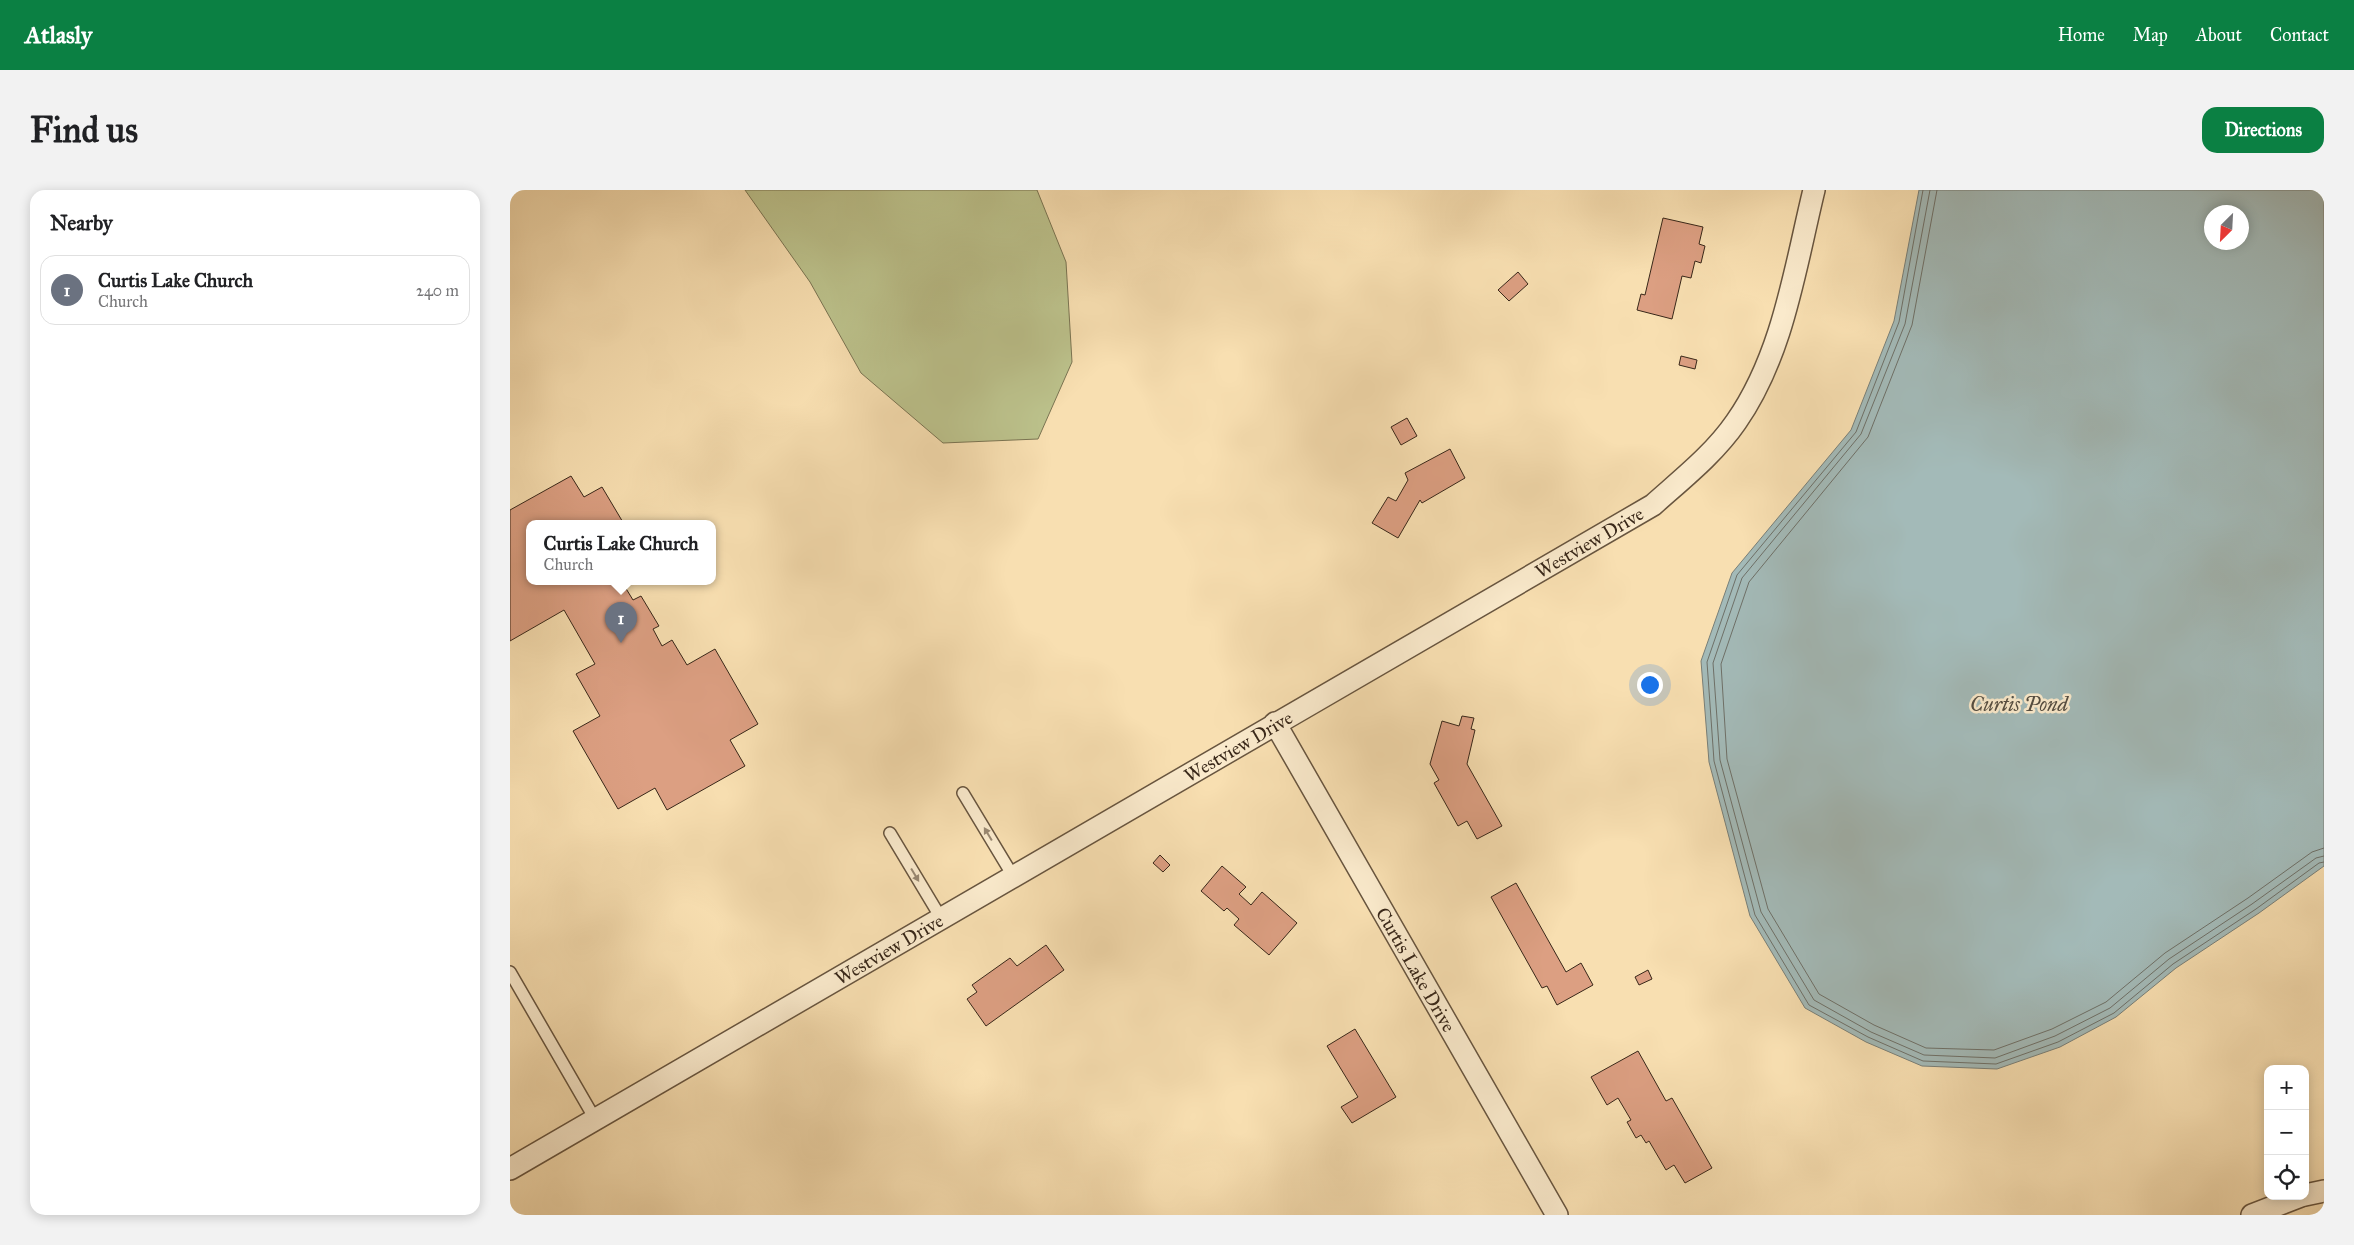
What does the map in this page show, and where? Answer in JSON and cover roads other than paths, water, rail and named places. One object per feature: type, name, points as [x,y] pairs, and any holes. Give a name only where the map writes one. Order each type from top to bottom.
[{"type":"street","name":"Westview Drive","points":[[510,1169],[1275,722],[1653,505],[1718,445],[1750,400],[1762,377],[1786,308],[1814,190]]},
{"type":"street","name":"Curtis Lake Drive","points":[[1275,722],[1557,1215]]},
{"type":"street","points":[[2309,1194],[2324,1191]]},
{"type":"street","points":[[2252,1215],[2291,1200]]},
{"type":"lane","points":[[963,793],[1013,876]]},
{"type":"lane","points":[[890,833],[941,918]]},
{"type":"lane","points":[[510,972],[595,1119]]},
{"type":"water","name":"Curtis Pond","points":[[1919,190],[2324,190],[2324,866],[2259,913],[2176,968],[2116,1017],[2060,1047],[1997,1069],[1922,1066],[1866,1042],[1805,1008],[1750,916],[1709,762],[1701,661],[1732,573],[1851,430],[1894,321]]},
{"type":"place","name":"Curtis Lake Church","points":[[621,643]]}]
